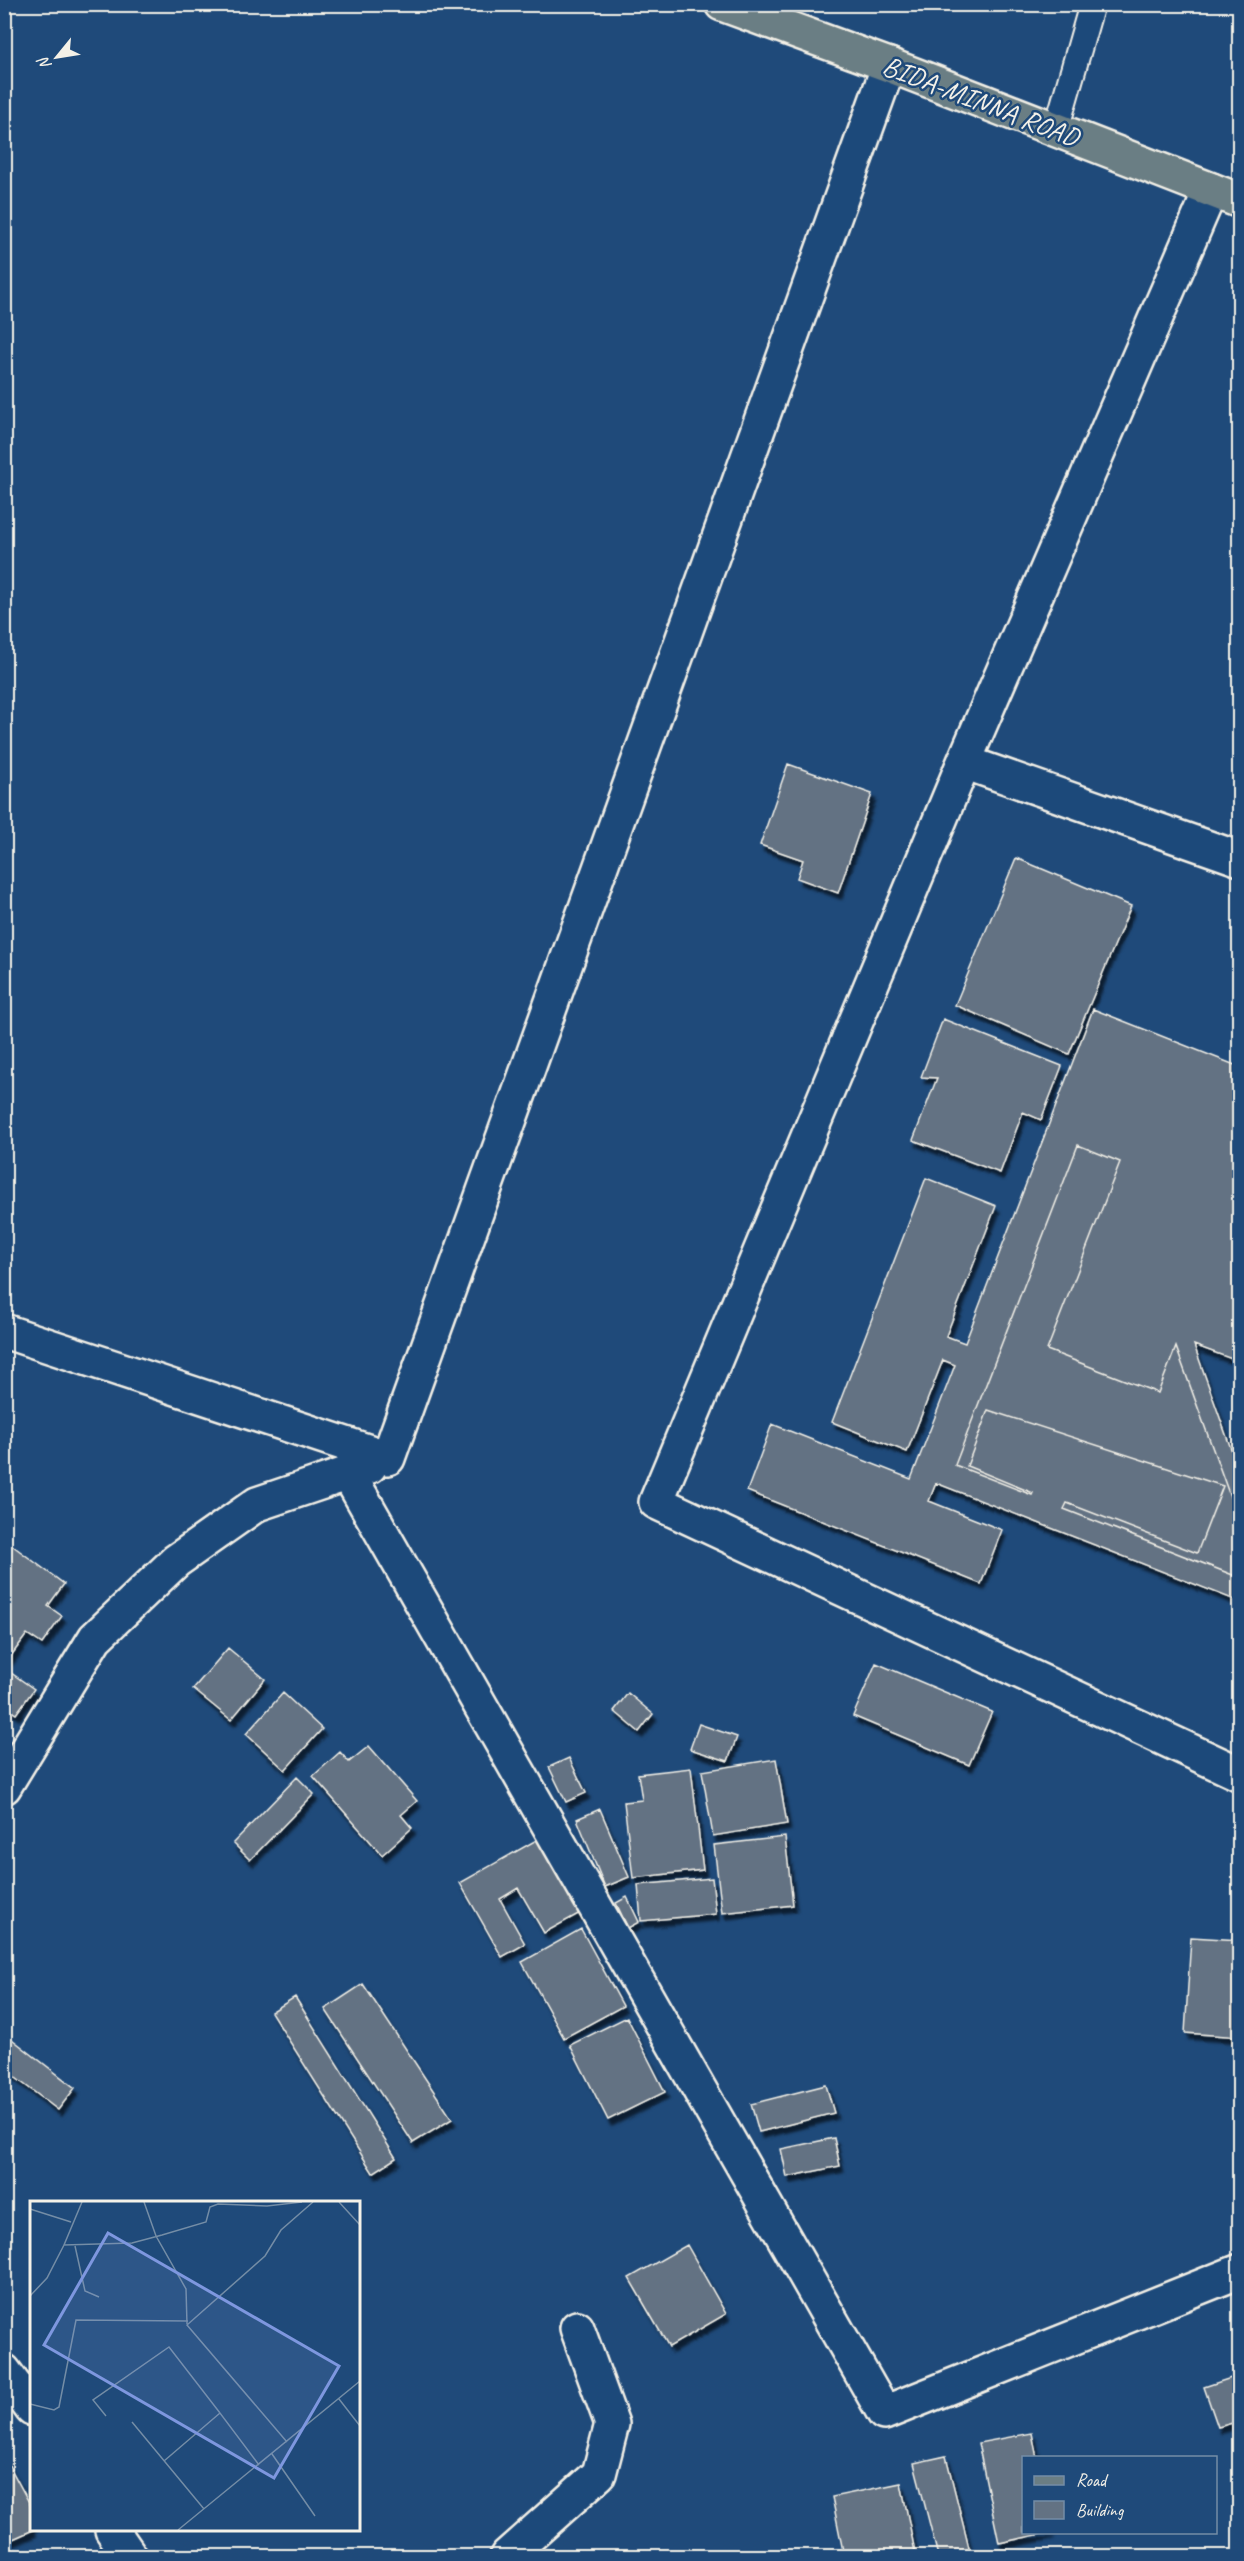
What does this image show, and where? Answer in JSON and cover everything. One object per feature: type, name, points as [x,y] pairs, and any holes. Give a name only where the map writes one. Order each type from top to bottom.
[{"type":"main road","name":"BIDA-MINNA ROAD","points":[[722,4],[889,65],[1225,195]]},
{"type":"street","points":[[4,1787],[95,1638],[176,1562],[257,1504],[349,1474],[388,1458],[889,65]]},
{"type":"street","points":[[1225,195],[964,762],[656,1502],[1239,1774]]},
{"type":"street","points":[[964,762],[1239,859]]},
{"type":"street","points":[[4,1331],[388,1458]]},
{"type":"street","points":[[349,1474],[884,2413],[1239,2271]]},
{"type":"street","points":[[507,2556],[600,2474],[612,2424],[577,2328]]},
{"type":"street","points":[[4,2371],[30,2406]]},
{"type":"street","points":[[113,2531],[130,2556]]},
{"type":"lane","points":[[1056,130],[1092,4]]},
{"type":"building","points":[[788,764],[872,794],[838,893],[797,878],[803,860],[760,845]]},
{"type":"building","points":[[1016,858],[1131,906],[1069,1054],[955,1005]]},
{"type":"building","points":[[1093,1009],[1240,1067],[1240,1362],[1194,1345],[1240,1474],[1240,1524],[1176,1347],[1158,1393],[1047,1350],[1120,1162],[1078,1145],[955,1465],[1032,1495],[1033,1493],[967,1466],[988,1410],[1223,1486],[1197,1553],[1067,1503],[1064,1509],[1238,1577],[1240,1575],[1240,1602],[936,1483],[929,1501],[1002,1530],[981,1584],[747,1491],[772,1424],[911,1479],[955,1365],[943,1360],[907,1452],[832,1422],[926,1178],[996,1206],[946,1336],[965,1343]]},
{"type":"building","points":[[1093,1009],[1240,1067],[1240,1362],[1194,1345],[1240,1474],[1240,1602],[936,1483],[929,1501],[1002,1530],[981,1584],[747,1491],[772,1424],[911,1479],[955,1365],[943,1360],[907,1452],[832,1422],[926,1178],[996,1206],[946,1336],[965,1343]]},
{"type":"building","points":[[943,1019],[1062,1066],[1041,1120],[1023,1112],[1000,1173],[913,1140],[937,1078],[921,1077]]},
{"type":"building","points":[[1078,1145],[1120,1162],[1047,1350],[1158,1393],[1176,1347],[1240,1524],[1238,1577],[1064,1509],[1067,1503],[1197,1553],[1223,1486],[988,1410],[967,1466],[1033,1493],[1032,1495],[955,1465]]},
{"type":"building","points":[[5,1540],[64,1584],[48,1606],[62,1616],[42,1644],[27,1634],[8,1660],[4,1657]]},
{"type":"building","points":[[228,1648],[265,1679],[231,1720],[193,1689]]},
{"type":"building","points":[[876,1663],[992,1712],[969,1765],[853,1716]]},
{"type":"building","points":[[4,1668],[34,1689],[16,1714],[4,1706]]},
{"type":"building","points":[[283,1693],[322,1729],[285,1770],[246,1734]]},
{"type":"building","points":[[628,1693],[653,1714],[639,1732],[614,1711]]},
{"type":"building","points":[[699,1724],[737,1737],[728,1761],[690,1749]]},
{"type":"building","points":[[369,1746],[417,1801],[401,1815],[412,1828],[382,1855],[313,1776],[340,1752],[349,1762]]},
{"type":"building","points":[[569,1758],[586,1793],[566,1802],[549,1767]]},
{"type":"building","points":[[776,1759],[787,1824],[713,1836],[702,1771]]},
{"type":"building","points":[[691,1768],[703,1870],[633,1878],[624,1802],[642,1800],[638,1774]]},
{"type":"building","points":[[297,1777],[314,1794],[250,1860],[233,1843]]},
{"type":"building","points":[[600,1809],[629,1877],[605,1887],[577,1819]]},
{"type":"building","points":[[785,1837],[793,1905],[722,1913],[714,1845]]},
{"type":"building","points":[[540,1838],[582,1912],[544,1933],[518,1888],[500,1899],[525,1944],[502,1957],[460,1883]]},
{"type":"building","points":[[712,1878],[716,1914],[641,1921],[638,1885]]},
{"type":"building","points":[[627,1897],[639,1922],[628,1928],[616,1903]]},
{"type":"building","points":[[581,1929],[623,2006],[564,2038],[522,1962]]},
{"type":"building","points":[[1191,1937],[1240,1940],[1240,2037],[1185,2033]]},
{"type":"building","points":[[363,1984],[452,2119],[413,2143],[325,2009]]},
{"type":"building","points":[[295,1997],[396,2158],[373,2173],[271,2012]]},
{"type":"building","points":[[627,2017],[665,2092],[608,2120],[570,2045]]},
{"type":"building","points":[[4,2033],[75,2088],[58,2110],[4,2069]]},
{"type":"building","points":[[826,2085],[834,2113],[759,2132],[751,2104]]},
{"type":"building","points":[[834,2138],[840,2166],[787,2177],[781,2149]]},
{"type":"building","points":[[687,2245],[726,2314],[669,2347],[629,2278]]},
{"type":"building","points":[[1240,2375],[1240,2421],[1218,2427],[1204,2387]]},
{"type":"building","points":[[1032,2433],[1037,2456],[1022,2456],[1022,2534],[1042,2534],[999,2543],[978,2443]]},
{"type":"building","points":[[4,2456],[30,2504],[31,2531],[4,2543]]},
{"type":"building","points":[[946,2456],[971,2556],[938,2556],[914,2463]]},
{"type":"building","points":[[901,2483],[915,2552],[890,2556],[844,2556],[832,2497]]}]
